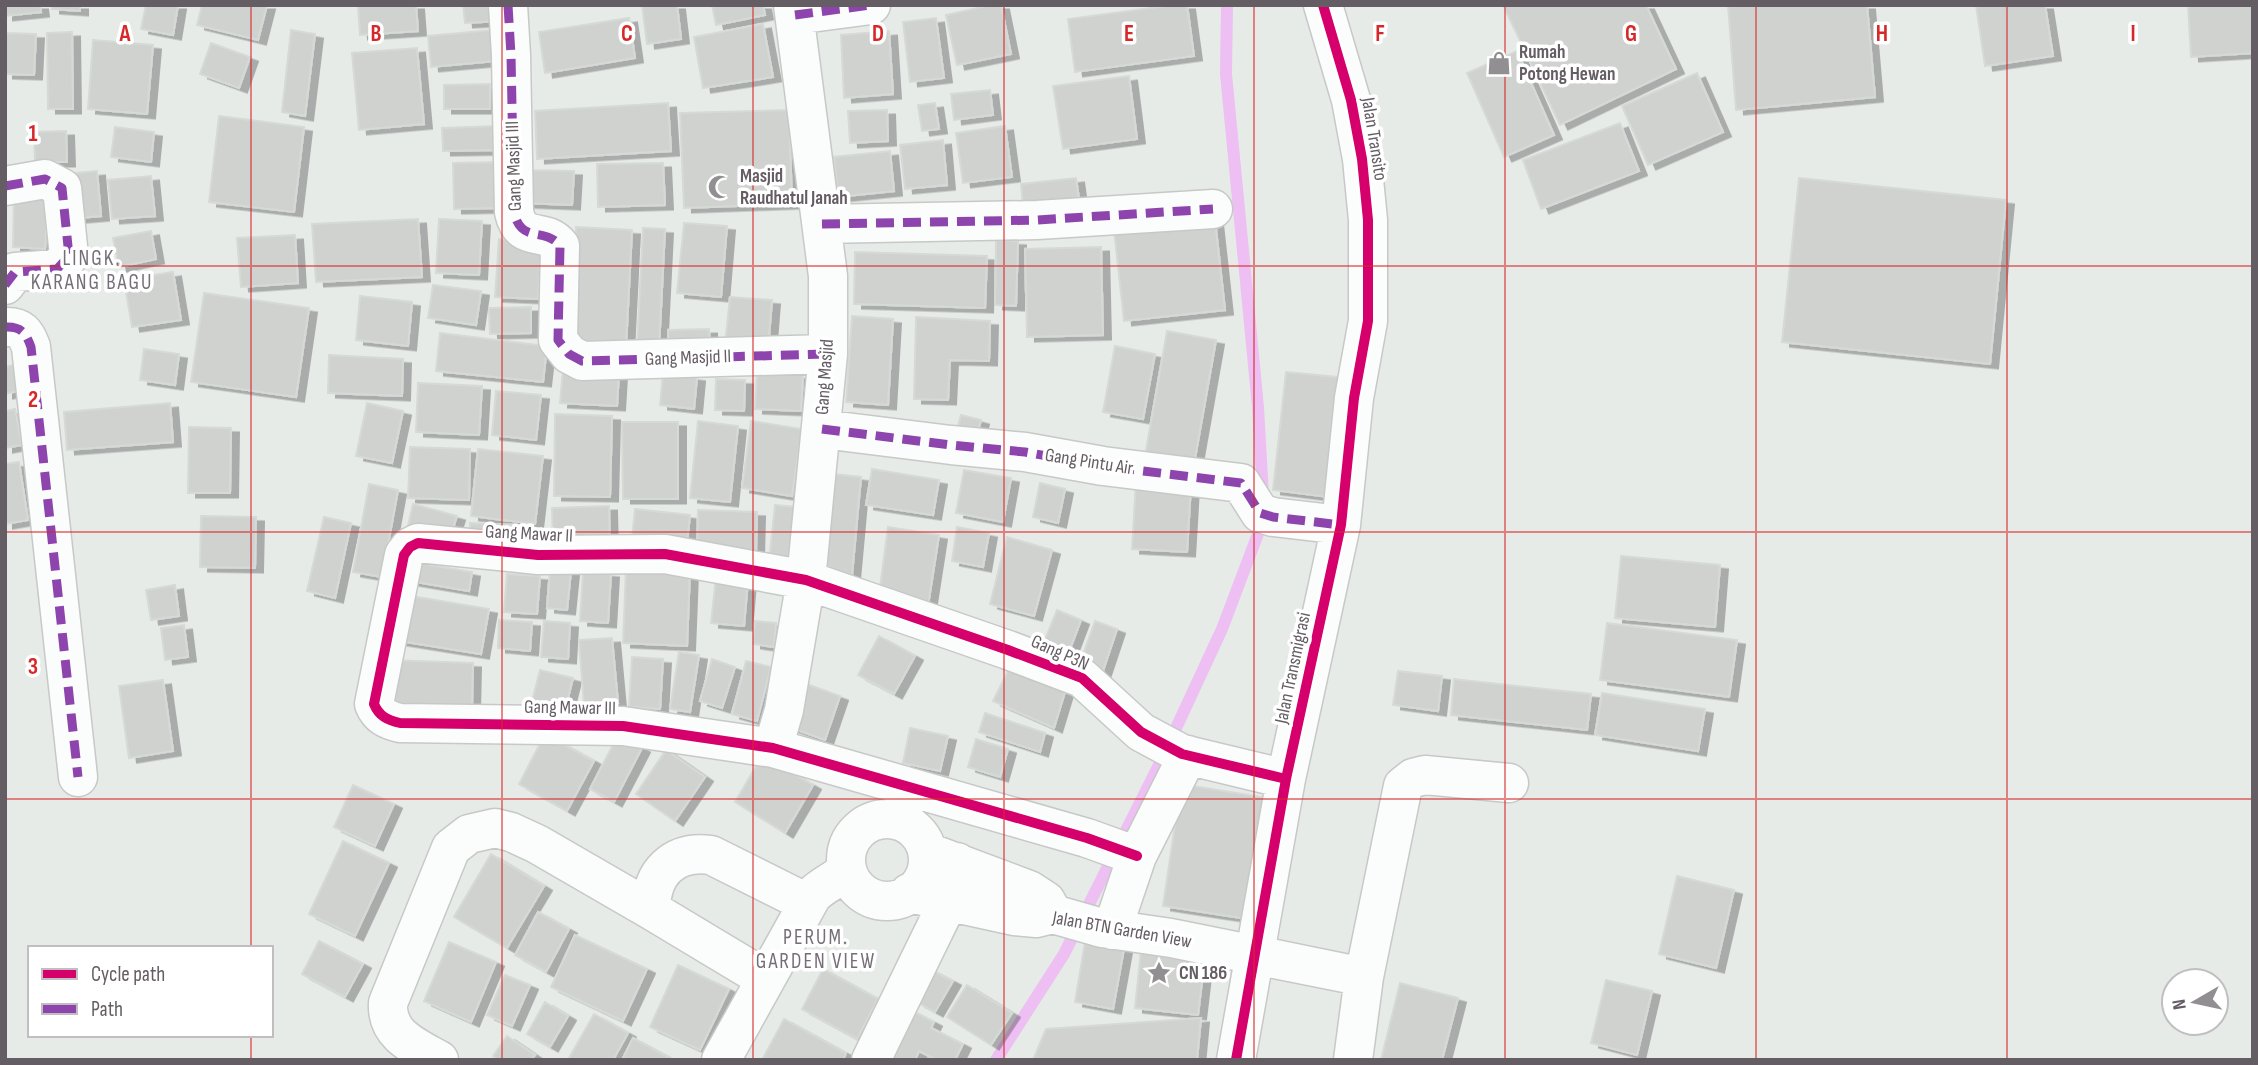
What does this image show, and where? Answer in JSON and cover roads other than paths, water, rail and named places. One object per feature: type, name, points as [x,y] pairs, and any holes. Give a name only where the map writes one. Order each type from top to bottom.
[{"type":"street","name":"Gang Masjid III","points":[[508,5],[514,212],[516,224],[524,232],[550,238],[560,246],[558,340]]},
{"type":"street","points":[[794,10],[871,5]]},
{"type":"street","name":"Jalan Transito","points":[[1323,5],[1351,100],[1362,159],[1370,281]]},
{"type":"street","name":"Gang Masjid","points":[[773,748],[784,710],[806,580],[828,354],[828,276],[794,10]]},
{"type":"street","points":[[5,186],[46,179],[62,188],[69,256],[57,269],[15,272],[5,285]]},
{"type":"street","points":[[822,224],[1037,220],[1213,209]]},
{"type":"street","name":"Jalan Transmigrasi","points":[[1236,1060],[1287,962],[1286,779],[1341,525],[1354,398],[1368,321],[1370,281]]},
{"type":"street","points":[[5,327],[22,330],[31,347],[78,777]]},
{"type":"street","name":"Gang Masjid II","points":[[558,340],[569,354],[582,361],[828,354]]},
{"type":"street","name":"Gang Pintu Air","points":[[822,429],[1025,452],[1102,466],[1241,483],[1267,515],[1341,525]]},
{"type":"street","name":"Gang Mawar II","points":[[374,704],[404,555],[410,547],[418,543],[538,555],[664,554],[806,580]]},
{"type":"street","name":"Gang P3N","points":[[806,580],[1082,678],[1141,732],[1185,754],[1286,779]]},
{"type":"street","name":"Gang Mawar III","points":[[374,704],[377,712],[384,718],[400,723],[623,726],[773,748],[1114,848]]},
{"type":"street","points":[[1107,929],[1114,848],[1185,754]]},
{"type":"street","points":[[1353,1060],[1364,977],[1403,786],[1413,778],[1425,775],[1509,783]]},
{"type":"street","points":[[942,857],[909,893],[890,901],[870,897],[859,890],[846,870],[846,852],[855,833],[879,820],[894,820],[907,824],[942,857],[1029,890],[1046,901],[1057,915]]},
{"type":"street","points":[[434,1059],[392,1028],[387,1016],[388,1003],[451,848],[469,834],[495,828],[537,844],[764,978]]},
{"type":"street","points":[[651,909],[651,892],[658,877],[676,859],[696,853],[711,855],[807,903]]},
{"type":"street","points":[[871,1060],[949,900],[942,857]]},
{"type":"street","points":[[721,1060],[807,903],[825,883],[841,876],[846,870]]},
{"type":"street","name":"Jalan BTN Garden View","points":[[909,893],[1014,916],[1036,918],[1057,915],[1107,929],[1171,938],[1364,977]]},
{"type":"waterway","points":[[1227,5],[1226,74],[1258,407],[1263,497]]},
{"type":"waterway","points":[[996,1060],[1064,954],[1158,767],[1222,629],[1264,518]]},
{"type":"place","name":"Rumah Potong Hewan","points":[[1499,63]]},
{"type":"place","name":"Masjid Raudhatul Janah","points":[[720,187]]},
{"type":"place","name":"CN 186","points":[[1159,973]]},
{"type":"district","name":"LINGK. KARANG BAGU","points":[[92,270]]},
{"type":"district","name":"PERUM. GARDEN VIEW","points":[[816,949]]}]
